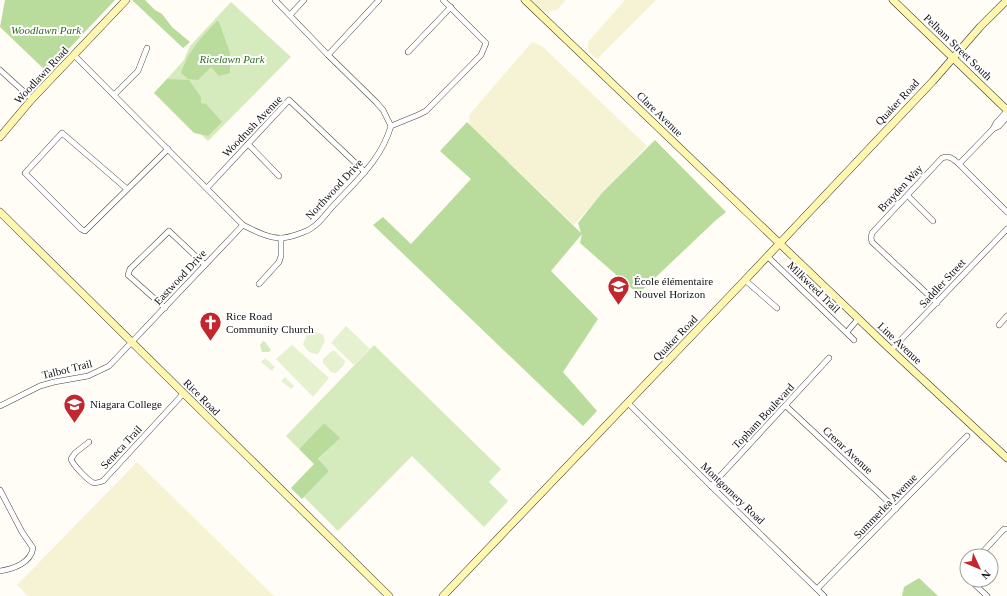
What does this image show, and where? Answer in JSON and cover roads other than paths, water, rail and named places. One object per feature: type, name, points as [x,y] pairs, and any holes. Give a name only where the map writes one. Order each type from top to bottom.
[{"type":"street","name":"Woodlawn Road","points":[[2,134],[32,99],[126,0]]},
{"type":"street","points":[[275,0],[376,102],[383,110],[391,126],[426,111],[481,55],[485,48],[486,43],[443,0]]},
{"type":"street","points":[[290,15],[304,0]]},
{"type":"street","points":[[328,55],[379,0]]},
{"type":"street","name":"Clare Avenue","points":[[525,0],[779,244]]},
{"type":"street","name":"Pelham Street South","points":[[893,0],[1007,110]]},
{"type":"street","name":"Quaker Road","points":[[443,596],[745,280],[933,81],[953,57],[1007,0]]},
{"type":"street","points":[[408,52],[451,7]]},
{"type":"street","points":[[114,95],[138,71],[147,48]]},
{"type":"street","points":[[74,55],[243,225],[270,236],[282,238],[281,256],[279,262],[259,284]]},
{"type":"street","points":[[0,71],[32,99]]},
{"type":"street","name":"Woodrush Avenue","points":[[207,188],[289,100],[364,172]]},
{"type":"street","points":[[1007,110],[993,128],[960,164],[1007,212]]},
{"type":"street","points":[[993,128],[999,126],[1007,117]]},
{"type":"street","name":"Northwood Drive","points":[[282,238],[313,228],[379,156],[389,135],[391,126]]},
{"type":"street","points":[[127,189],[62,132],[25,173],[81,229],[85,231],[168,149]]},
{"type":"street","points":[[248,144],[280,176]]},
{"type":"street","name":"Brayden Way","points":[[937,303],[872,242],[870,238],[872,233],[942,158],[947,156],[951,157],[960,164]]},
{"type":"street","points":[[908,196],[933,221]]},
{"type":"street","name":"Rice Road","points":[[0,212],[389,596]]},
{"type":"street","name":"Eastwood Drive","points":[[132,342],[243,225]]},
{"type":"street","name":"Saddler Street","points":[[891,350],[1007,229]]},
{"type":"street","points":[[165,308],[128,275],[130,269],[169,231],[205,264]]},
{"type":"street","name":"Line Avenue","points":[[779,244],[1007,458]]},
{"type":"street","name":"Milkweed Trail","points":[[767,256],[854,340]]},
{"type":"street","points":[[745,280],[777,308]]},
{"type":"street","points":[[999,325],[1007,316]]},
{"type":"street","points":[[847,332],[858,319]]},
{"type":"street","name":"Talbot Trail","points":[[0,406],[47,384],[84,377],[95,373],[109,366],[132,342]]},
{"type":"street","name":"Topham Boulevard","points":[[711,486],[829,358]]},
{"type":"street","name":"Seneca Trail","points":[[89,442],[75,453],[71,459],[75,466],[91,481],[99,483],[103,481],[183,394]]},
{"type":"street","name":"Montgomery Road","points":[[628,403],[824,596]]},
{"type":"street","name":"Crerar Avenue","points":[[786,406],[896,509]]},
{"type":"street","name":"Summerlea Avenue","points":[[817,589],[967,436]]},
{"type":"street","points":[[0,490],[22,532],[33,546],[33,551],[30,556],[21,564],[10,569],[0,571]]},
{"type":"street","points":[[986,548],[1004,529],[1007,529]]},
{"type":"street","points":[[978,588],[987,596]]},
{"type":"place","name":"École élémentaire Nouvel Horizon","points":[[618,306]]},
{"type":"place","name":"Rice Road Community Church","points":[[211,342]]},
{"type":"place","name":"Niagara College","points":[[75,424]]},
{"type":"park label","name":"Woodlawn Park","points":[[46,30]]},
{"type":"park label","name":"Ricelawn Park","points":[[232,59]]}]
